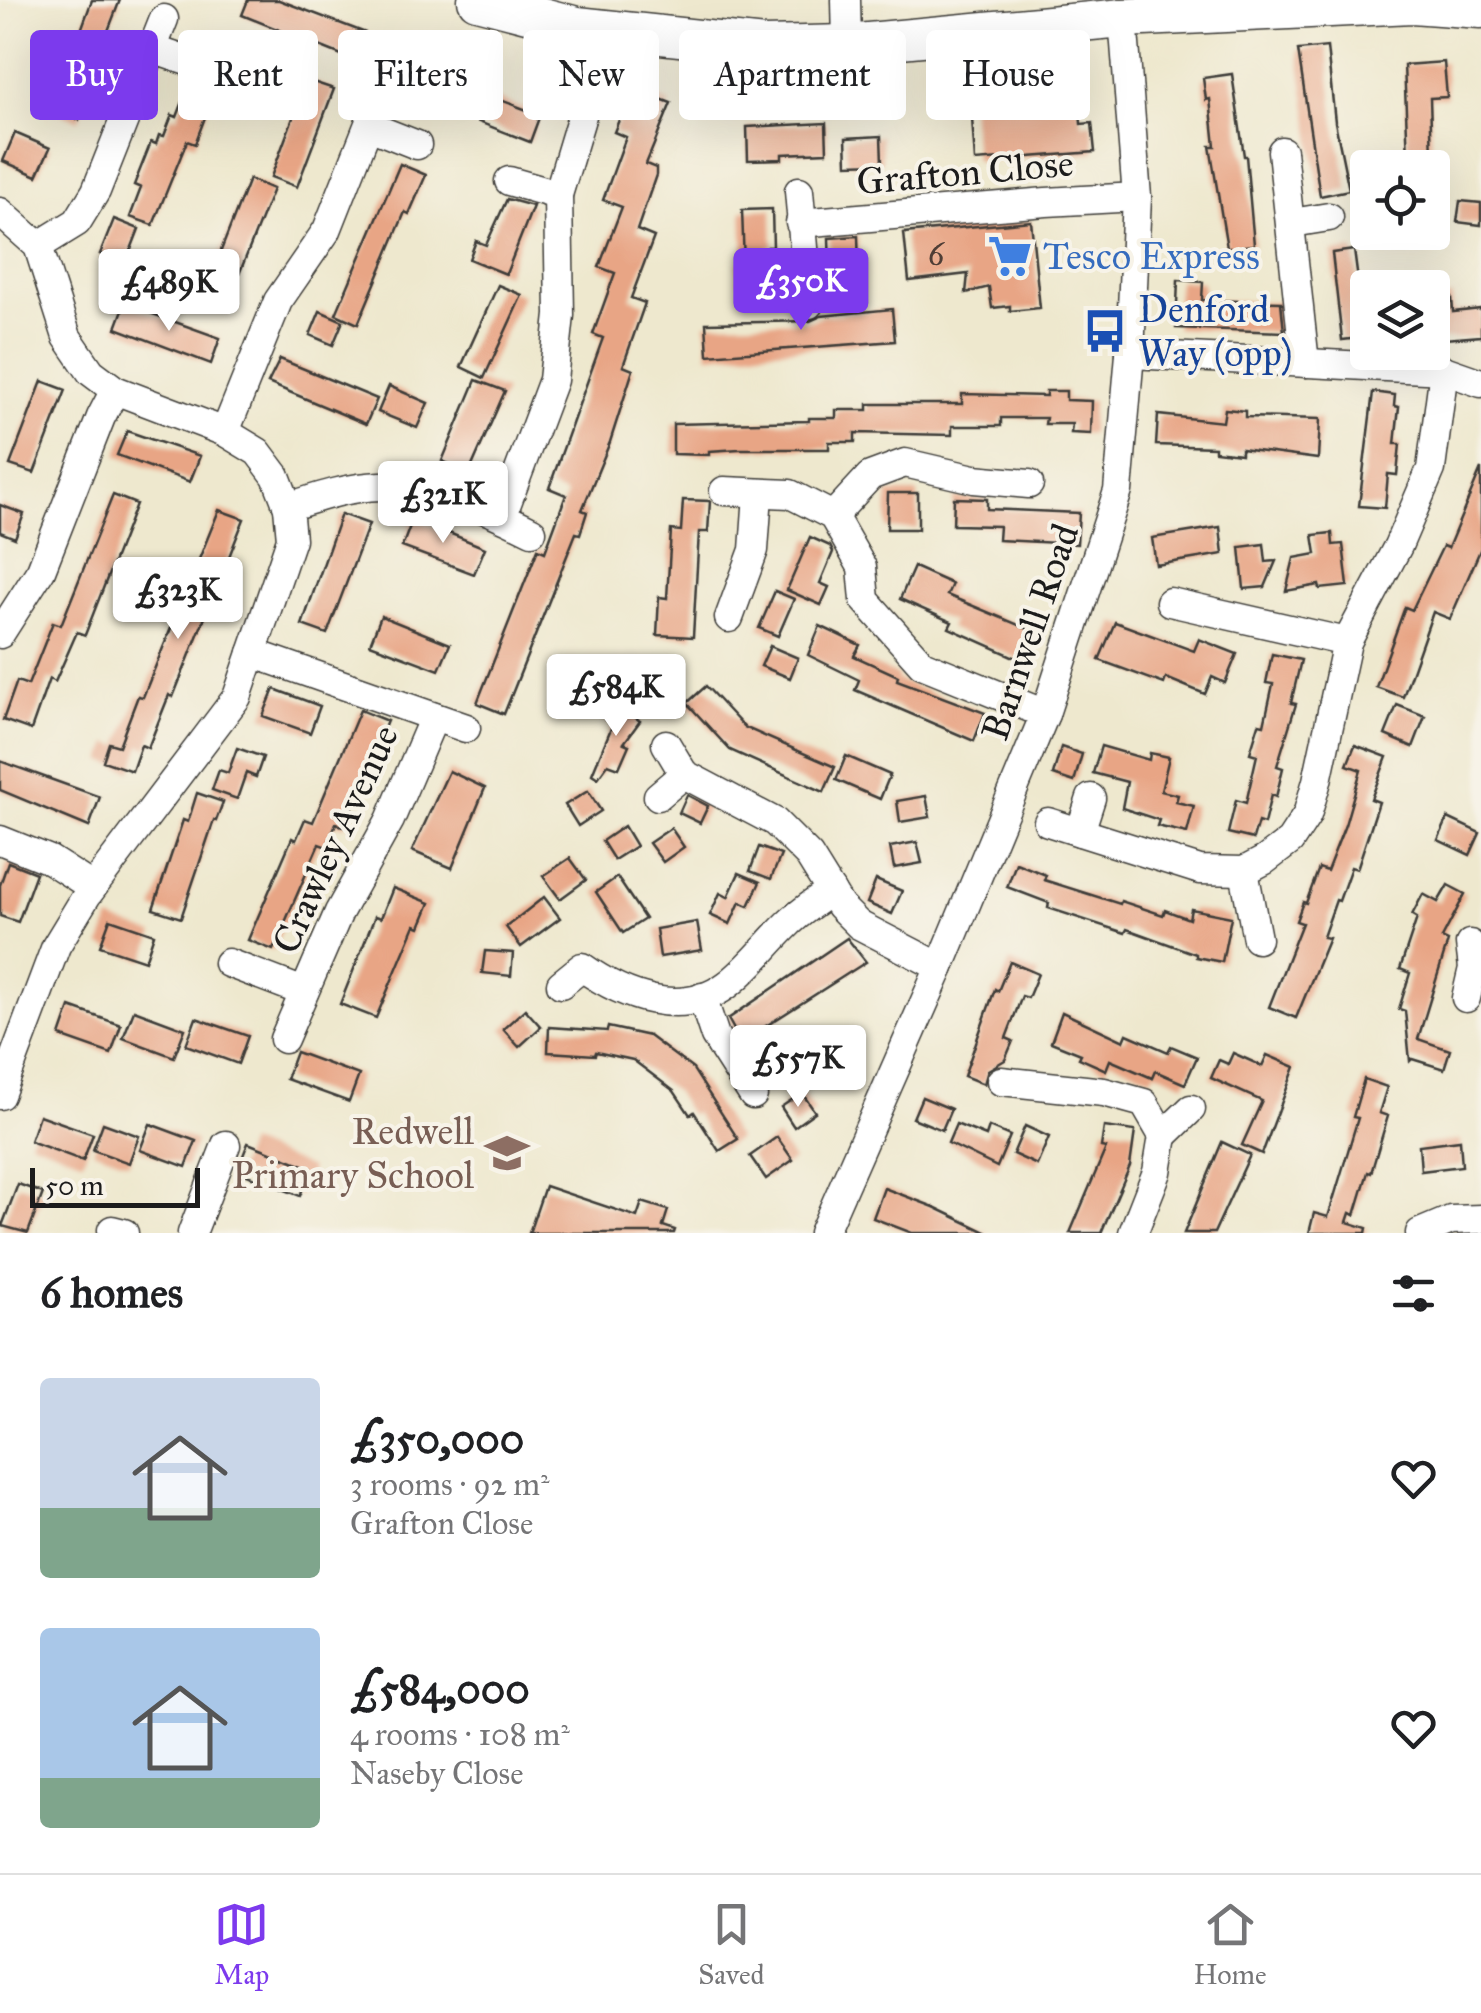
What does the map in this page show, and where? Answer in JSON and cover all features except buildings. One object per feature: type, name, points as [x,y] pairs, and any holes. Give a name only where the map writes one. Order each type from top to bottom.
[{"type":"street","points":[[478,0],[577,26],[679,37]]},
{"type":"street","points":[[846,0],[847,30]]},
{"type":"street","points":[[906,38],[1123,18],[1412,2],[1481,9]]},
{"type":"street","name":"Barnwell Road","points":[[827,1232],[1045,714],[1118,491],[1130,354],[1137,198],[1123,18]]},
{"type":"street","points":[[158,34],[164,19]]},
{"type":"street","points":[[38,246],[77,222],[96,192],[124,120]]},
{"type":"street","points":[[225,432],[278,301],[327,230],[371,120]]},
{"type":"street","points":[[502,516],[554,380],[560,315],[558,195],[581,120]]},
{"type":"street","points":[[369,126],[417,145]]},
{"type":"street","points":[[1282,151],[1305,363]]},
{"type":"street","points":[[509,180],[558,195]]},
{"type":"street","points":[[799,191],[809,304]]},
{"type":"street","name":"Grafton Close","points":[[800,223],[1137,198]]},
{"type":"street","points":[[0,212],[38,246],[67,336],[91,372],[115,390],[225,432],[258,452],[276,476],[288,507],[291,539],[230,710],[92,887],[56,946],[0,1095]]},
{"type":"street","points":[[1292,224],[1328,217]]},
{"type":"street","points":[[1130,354],[1350,365]]},
{"type":"street","points":[[1048,822],[1200,870],[1244,870],[1266,860],[1290,841],[1307,815],[1348,642],[1398,546],[1431,469],[1444,370],[1481,383]]},
{"type":"street","points":[[0,634],[9,597],[41,570],[115,390]]},
{"type":"street","points":[[832,516],[870,476],[905,463],[974,479],[1030,484]]},
{"type":"street","points":[[288,507],[336,492],[384,486],[422,491],[502,516],[532,531]]},
{"type":"street","points":[[724,491],[790,494],[832,516],[862,567],[864,600],[922,664],[1045,714]]},
{"type":"street","points":[[730,618],[754,550],[758,494]]},
{"type":"street","points":[[1170,602],[1348,642]]},
{"type":"street","name":"Crawley Avenue","points":[[252,653],[466,728]]},
{"type":"street","name":"Crawley Avenue","points":[[284,1039],[340,912],[390,820],[434,717]]},
{"type":"street","points":[[666,744],[684,774],[775,822],[809,856],[840,906],[859,925],[940,967]]},
{"type":"street","points":[[658,796],[684,774]]},
{"type":"street","points":[[1080,832],[1090,798]]},
{"type":"street","points":[[0,840],[50,860],[92,887]]},
{"type":"street","points":[[1244,870],[1257,939]]},
{"type":"street","points":[[561,984],[582,967],[616,990],[646,1000],[676,1002],[702,997],[723,988],[791,920],[832,890]]},
{"type":"street","points":[[1466,998],[1475,961]]},
{"type":"street","name":"Crawley Avenue","points":[[228,963],[304,992]]},
{"type":"street","points":[[702,997],[715,1036],[753,1095]]},
{"type":"street","points":[[1001,1082],[1104,1092],[1144,1103],[1163,1136]]},
{"type":"street","points":[[1132,1233],[1157,1172],[1163,1136],[1191,1108]]},
{"type":"street","points":[[192,1233],[226,1146]]},
{"type":"street","points":[[1420,1233],[1451,1220],[1481,1219]]},
{"type":"place","name":"Tesco Express","points":[[1010,256]]},
{"type":"place","name":"Denford Way (opp)","points":[[1105,331]]},
{"type":"place","name":"Redwell Primary School","points":[[507,1153]]}]
